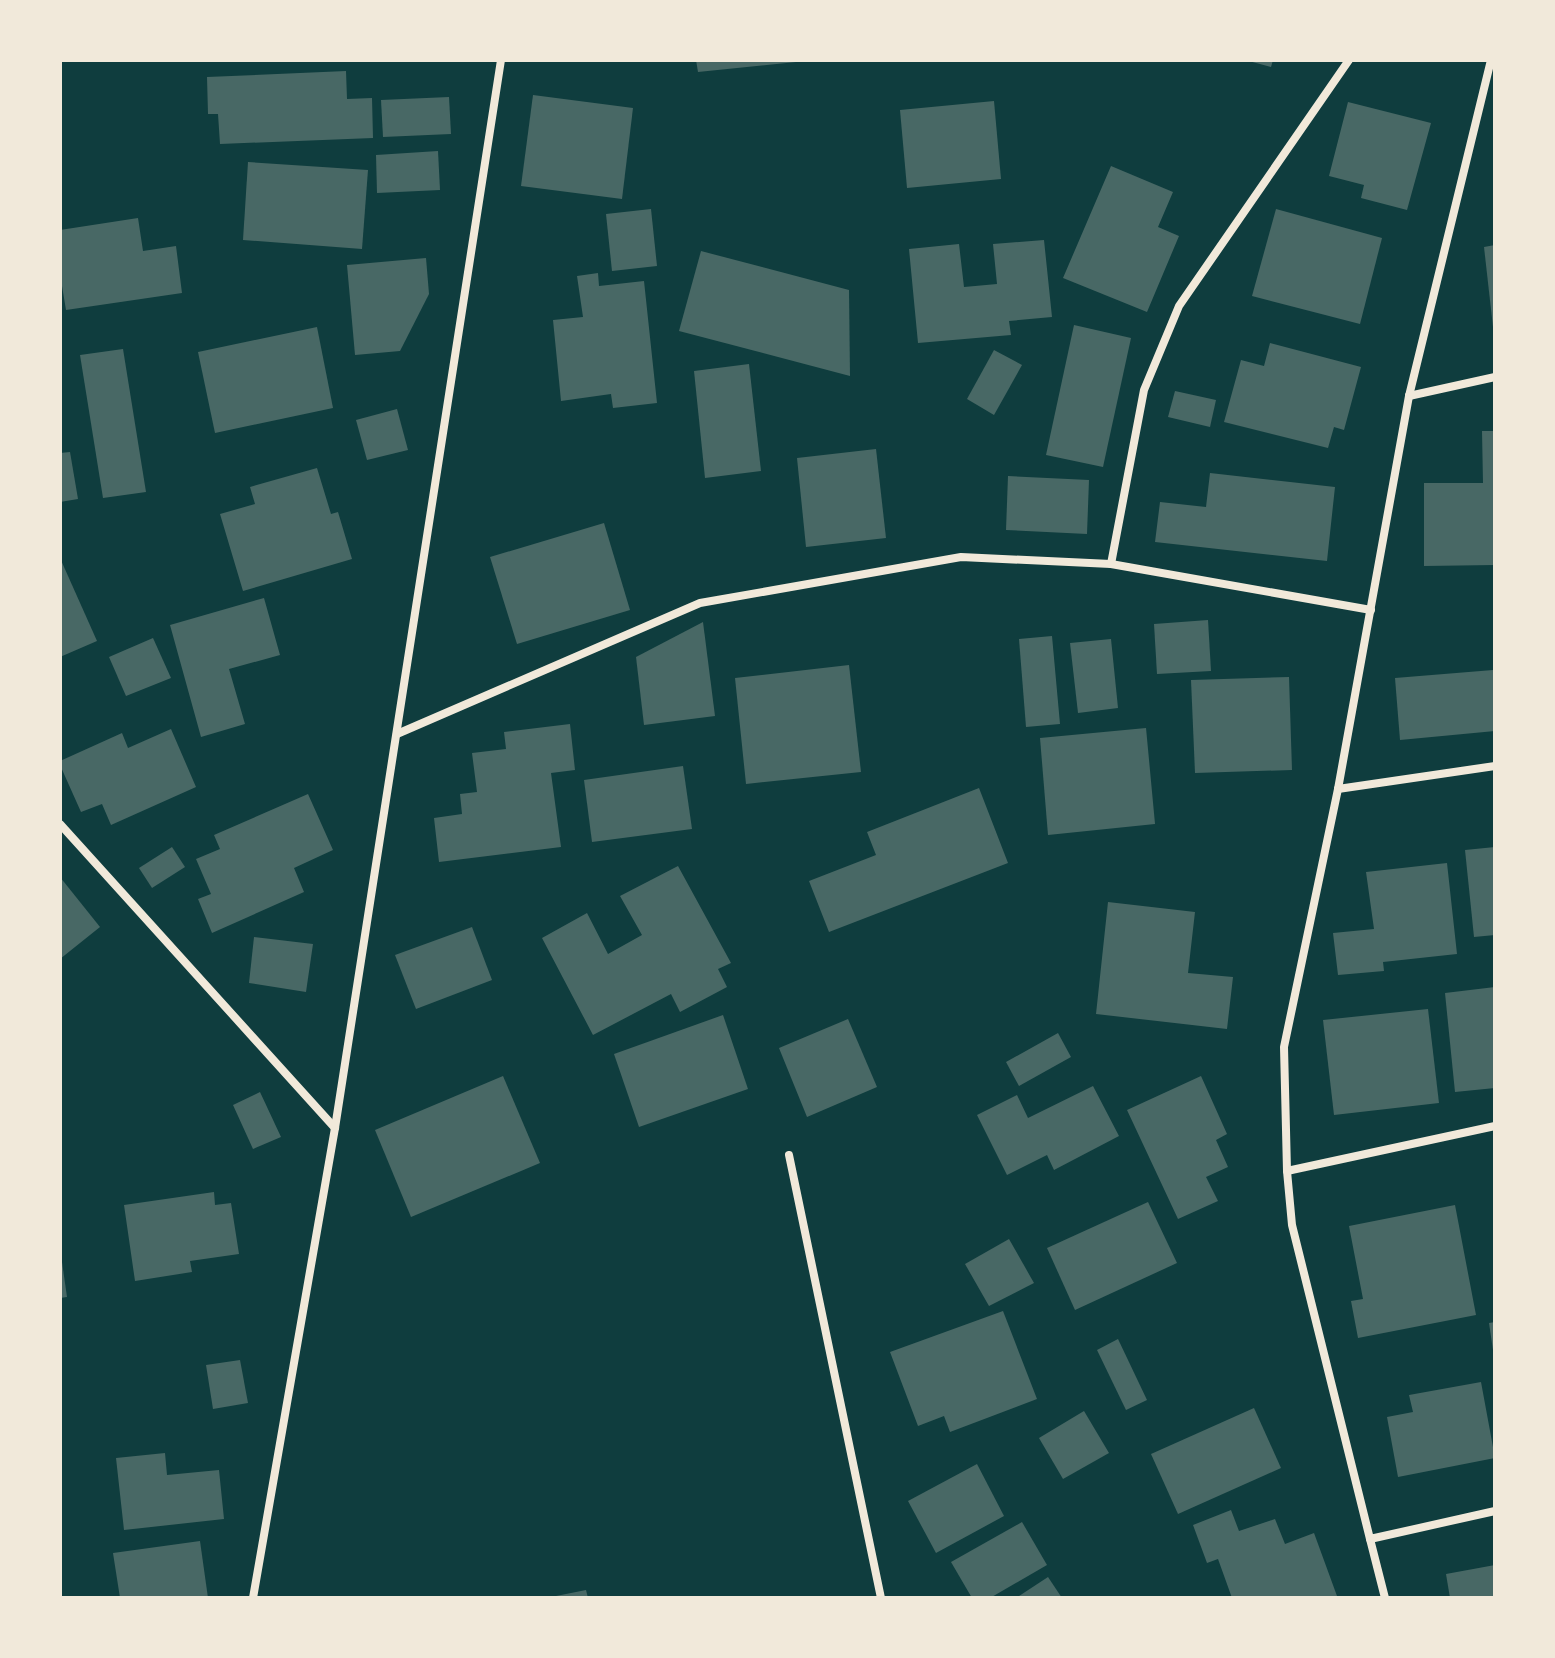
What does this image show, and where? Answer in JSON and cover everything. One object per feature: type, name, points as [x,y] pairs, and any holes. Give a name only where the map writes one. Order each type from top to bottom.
[{"type":"street","points":[[253,1598],[335,1128],[501,60]]},
{"type":"street","points":[[1111,564],[1144,390],[1179,306],[1349,60]]},
{"type":"street","points":[[1385,1598],[1292,1225],[1287,1171],[1284,1047],[1338,789],[1409,396],[1491,60]]},
{"type":"street","points":[[1409,396],[1495,377]]},
{"type":"street","points":[[397,734],[700,603],[961,557],[1111,564],[1371,610]]},
{"type":"street","points":[[1338,789],[1495,766]]},
{"type":"street","points":[[60,824],[335,1128]]},
{"type":"street","points":[[1287,1171],[1495,1126]]},
{"type":"street","points":[[789,1155],[881,1598]]},
{"type":"street","points":[[1370,1539],[1495,1511]]},
{"type":"building","points":[[696,60],[796,60],[796,62],[698,72]]},
{"type":"building","points":[[1245,60],[1273,60],[1271,67]]},
{"type":"building","points":[[346,71],[347,99],[372,98],[373,138],[220,144],[218,114],[208,114],[207,77]]},
{"type":"building","points":[[533,95],[633,108],[622,199],[521,186]]},
{"type":"building","points":[[449,97],[451,134],[383,137],[381,100]]},
{"type":"building","points":[[994,101],[1001,179],[907,188],[900,110]]},
{"type":"building","points":[[1348,102],[1431,123],[1407,210],[1361,198],[1364,185],[1329,176]]},
{"type":"building","points":[[438,151],[440,190],[377,193],[376,155]]},
{"type":"building","points":[[248,162],[368,170],[362,249],[243,240]]},
{"type":"building","points":[[1111,166],[1173,192],[1158,227],[1179,236],[1147,312],[1063,278]]},
{"type":"building","points":[[651,209],[657,266],[612,271],[606,214]]},
{"type":"building","points":[[1276,209],[1382,238],[1360,324],[1252,296]]},
{"type":"building","points":[[138,218],[143,251],[176,246],[182,293],[66,310],[60,274],[60,230]]},
{"type":"building","points":[[1044,240],[1052,317],[1009,321],[1011,335],[918,343],[909,249],[959,244],[964,287],[997,284],[993,244]]},
{"type":"building","points":[[1495,245],[1495,327],[1493,327],[1484,247]]},
{"type":"building","points":[[701,251],[849,290],[850,376],[679,331]]},
{"type":"building","points":[[426,258],[429,294],[400,351],[355,355],[347,265]]},
{"type":"building","points":[[598,273],[599,286],[644,281],[657,403],[613,408],[611,394],[561,401],[553,320],[583,317],[577,276]]},
{"type":"building","points":[[1074,325],[1131,338],[1103,467],[1046,455]]},
{"type":"building","points":[[317,327],[333,408],[215,433],[198,352]]},
{"type":"building","points":[[1270,343],[1361,367],[1344,430],[1334,427],[1328,448],[1224,422],[1241,360],[1264,366]]},
{"type":"building","points":[[123,349],[146,492],[103,498],[80,355]]},
{"type":"building","points":[[994,350],[1022,365],[994,415],[967,399]]},
{"type":"building","points":[[749,364],[761,471],[705,478],[694,371]]},
{"type":"building","points":[[1175,391],[1216,400],[1210,427],[1168,417]]},
{"type":"building","points":[[397,409],[408,450],[367,460],[356,420]]},
{"type":"building","points":[[1482,431],[1495,431],[1495,565],[1424,566],[1424,483],[1483,483]]},
{"type":"building","points":[[876,449],[886,538],[806,547],[797,458]]},
{"type":"building","points":[[70,452],[78,499],[60,502],[60,453]]},
{"type":"building","points":[[317,468],[331,514],[338,512],[352,559],[243,591],[220,514],[255,504],[250,487]]},
{"type":"building","points":[[1210,473],[1335,487],[1327,561],[1155,542],[1160,502],[1206,507]]},
{"type":"building","points":[[1008,476],[1089,480],[1087,534],[1006,530]]},
{"type":"building","points":[[604,523],[630,610],[517,644],[490,557]]},
{"type":"building","points":[[60,558],[97,641],[60,657]]},
{"type":"building","points":[[264,598],[280,655],[229,669],[245,724],[201,737],[170,625]]},
{"type":"building","points":[[1208,620],[1211,671],[1157,674],[1154,624]]},
{"type":"building","points":[[703,622],[715,716],[644,725],[636,657]]},
{"type":"building","points":[[1052,636],[1060,724],[1026,727],[1019,639]]},
{"type":"building","points":[[153,638],[171,678],[126,696],[109,657]]},
{"type":"building","points":[[1111,639],[1118,708],[1078,713],[1070,643]]},
{"type":"building","points":[[849,665],[861,772],[746,784],[735,678]]},
{"type":"building","points":[[1493,670],[1495,731],[1400,740],[1395,678]]},
{"type":"building","points":[[1289,677],[1292,770],[1195,773],[1191,680]]},
{"type":"building","points":[[570,724],[575,770],[551,773],[561,847],[439,862],[434,818],[462,814],[460,794],[477,792],[472,753],[506,749],[504,732]]},
{"type":"building","points":[[1146,728],[1155,824],[1048,835],[1040,738]]},
{"type":"building","points":[[171,729],[196,787],[111,825],[102,804],[81,812],[60,761],[122,733],[128,748]]},
{"type":"building","points":[[683,766],[692,829],[592,842],[584,780]]},
{"type":"building","points":[[979,788],[1008,863],[829,932],[809,881],[876,855],[867,832]]},
{"type":"building","points":[[308,794],[333,850],[294,868],[304,892],[212,933],[198,899],[211,894],[196,859],[220,849],[214,835]]},
{"type":"building","points":[[172,847],[185,867],[152,888],[139,868]]},
{"type":"building","points":[[1495,847],[1495,935],[1474,937],[1465,850]]},
{"type":"building","points":[[1447,863],[1457,954],[1383,962],[1384,971],[1338,975],[1333,933],[1374,929],[1366,872]]},
{"type":"building","points":[[678,866],[731,963],[718,969],[727,987],[680,1012],[671,994],[593,1035],[542,938],[587,913],[608,954],[642,935],[620,896]]},
{"type":"building","points":[[60,877],[100,927],[60,959]]},
{"type":"building","points":[[1108,902],[1195,912],[1188,973],[1233,977],[1227,1029],[1096,1014]]},
{"type":"building","points":[[472,927],[492,980],[416,1009],[395,955]]},
{"type":"building","points":[[254,937],[313,944],[306,992],[249,983]]},
{"type":"building","points":[[1495,987],[1495,1088],[1455,1092],[1445,993]]},
{"type":"building","points":[[1428,1009],[1439,1103],[1334,1115],[1323,1020]]},
{"type":"building","points":[[723,1015],[748,1089],[639,1127],[614,1054]]},
{"type":"building","points":[[848,1019],[877,1087],[807,1117],[779,1048]]},
{"type":"building","points":[[1058,1033],[1071,1057],[1019,1086],[1006,1062]]},
{"type":"building","points":[[503,1076],[540,1163],[411,1217],[375,1130]]},
{"type":"building","points":[[1201,1076],[1227,1134],[1216,1140],[1228,1167],[1206,1177],[1218,1201],[1178,1219],[1127,1110]]},
{"type":"building","points":[[1093,1086],[1119,1136],[1054,1170],[1047,1155],[1007,1175],[977,1115],[1017,1095],[1028,1118]]},
{"type":"building","points":[[260,1092],[281,1137],[253,1149],[233,1105]]},
{"type":"building","points":[[214,1192],[215,1205],[231,1203],[239,1254],[190,1261],[192,1272],[135,1281],[124,1205]]},
{"type":"building","points":[[1148,1202],[1177,1263],[1075,1310],[1047,1248]]},
{"type":"building","points":[[1455,1205],[1476,1315],[1358,1338],[1351,1301],[1363,1299],[1349,1226]]},
{"type":"building","points":[[1009,1239],[1034,1283],[989,1306],[965,1264]]},
{"type":"building","points":[[60,1262],[67,1297],[60,1298]]},
{"type":"building","points":[[1003,1311],[1037,1399],[950,1432],[944,1416],[918,1426],[890,1352]]},
{"type":"building","points":[[1495,1322],[1495,1350],[1493,1350],[1489,1323]]},
{"type":"building","points":[[1118,1339],[1147,1400],[1126,1410],[1097,1350]]},
{"type":"building","points":[[240,1360],[248,1403],[213,1409],[206,1365]]},
{"type":"building","points":[[1481,1382],[1495,1458],[1398,1477],[1387,1417],[1413,1412],[1409,1395]]},
{"type":"building","points":[[1254,1408],[1281,1468],[1178,1514],[1151,1454]]},
{"type":"building","points":[[1084,1411],[1109,1453],[1063,1479],[1039,1438]]},
{"type":"building","points":[[165,1453],[167,1475],[219,1470],[224,1519],[124,1530],[116,1458]]},
{"type":"building","points":[[977,1464],[1004,1516],[936,1553],[908,1501]]},
{"type":"building","points":[[1231,1510],[1239,1531],[1275,1519],[1285,1544],[1314,1533],[1337,1596],[1232,1598],[1218,1559],[1207,1563],[1193,1525]]},
{"type":"building","points":[[1022,1522],[1047,1565],[990,1598],[972,1598],[951,1562]]},
{"type":"building","points":[[200,1541],[208,1598],[120,1598],[113,1553]]},
{"type":"building","points":[[1495,1565],[1495,1598],[1450,1598],[1446,1574]]},
{"type":"building","points":[[1048,1577],[1062,1598],[1016,1598]]},
{"type":"building","points":[[586,1590],[588,1598],[551,1597]]}]
